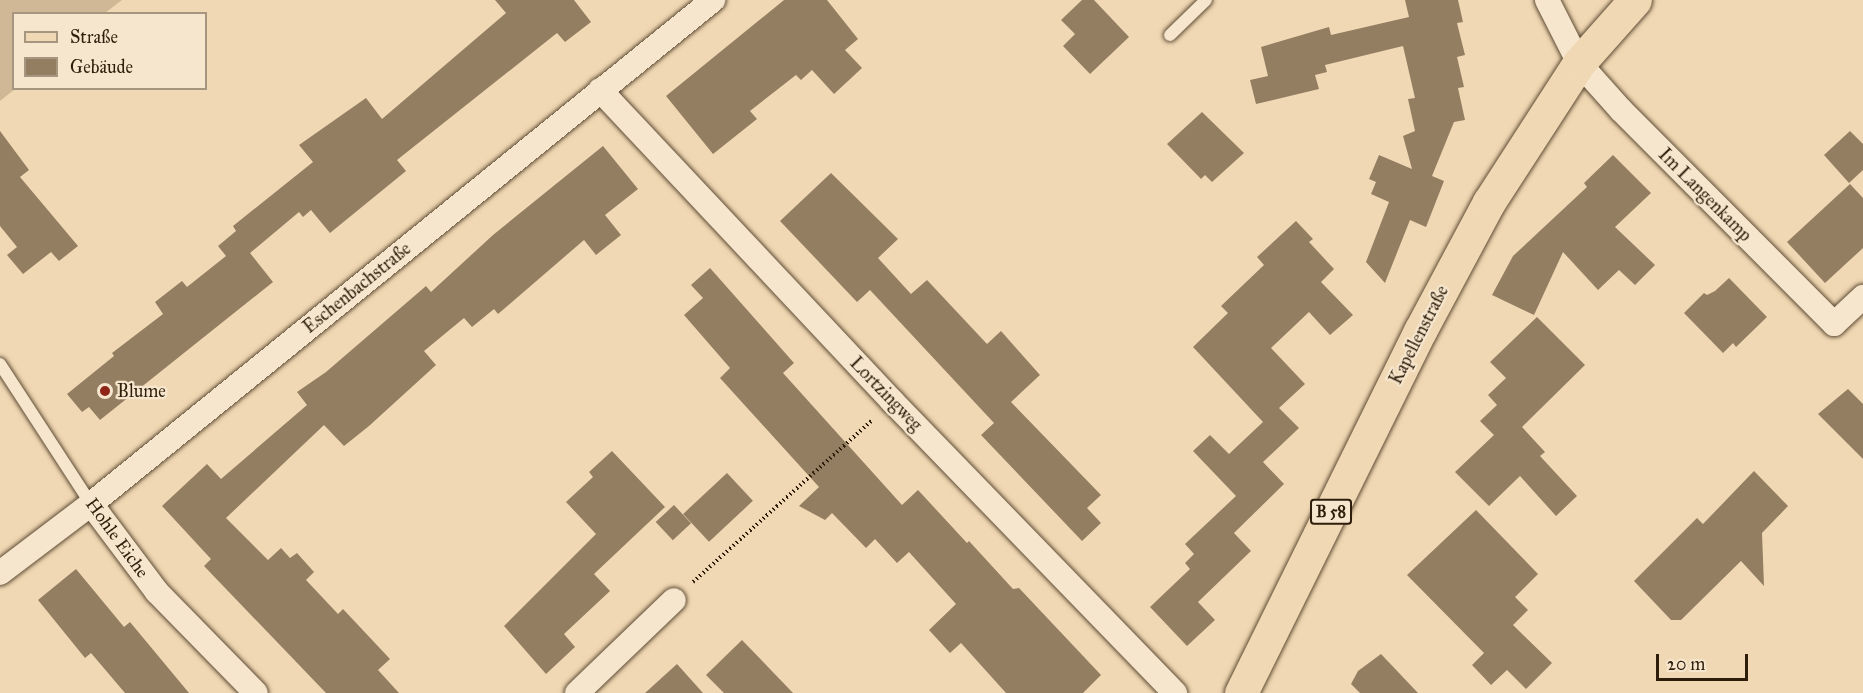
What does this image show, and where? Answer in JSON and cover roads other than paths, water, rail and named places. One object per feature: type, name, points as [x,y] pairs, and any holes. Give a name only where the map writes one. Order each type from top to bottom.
[{"type":"main road","name":"Kapellenstraße","points":[[1241,693],[1430,311],[1489,202],[1579,63],[1635,0]]},
{"type":"street","name":"Eschenbachstraße","points":[[0,573],[91,504],[713,0]]},
{"type":"street","name":"Im Langenkamp","points":[[1547,0],[1579,63],[1621,110],[1834,324],[1863,297]]},
{"type":"street","name":"Lortzingweg","points":[[600,90],[892,401],[1175,693]]},
{"type":"street","name":"Hohle Eiche","points":[[91,504],[157,592],[256,693]]},
{"type":"street","points":[[577,693],[674,600]]},
{"type":"lane","points":[[1170,35],[1206,0]]},
{"type":"lane","name":"Hohle Eiche","points":[[0,364],[91,504]]},
{"type":"place","name":"Blume","points":[[105,391]]}]
